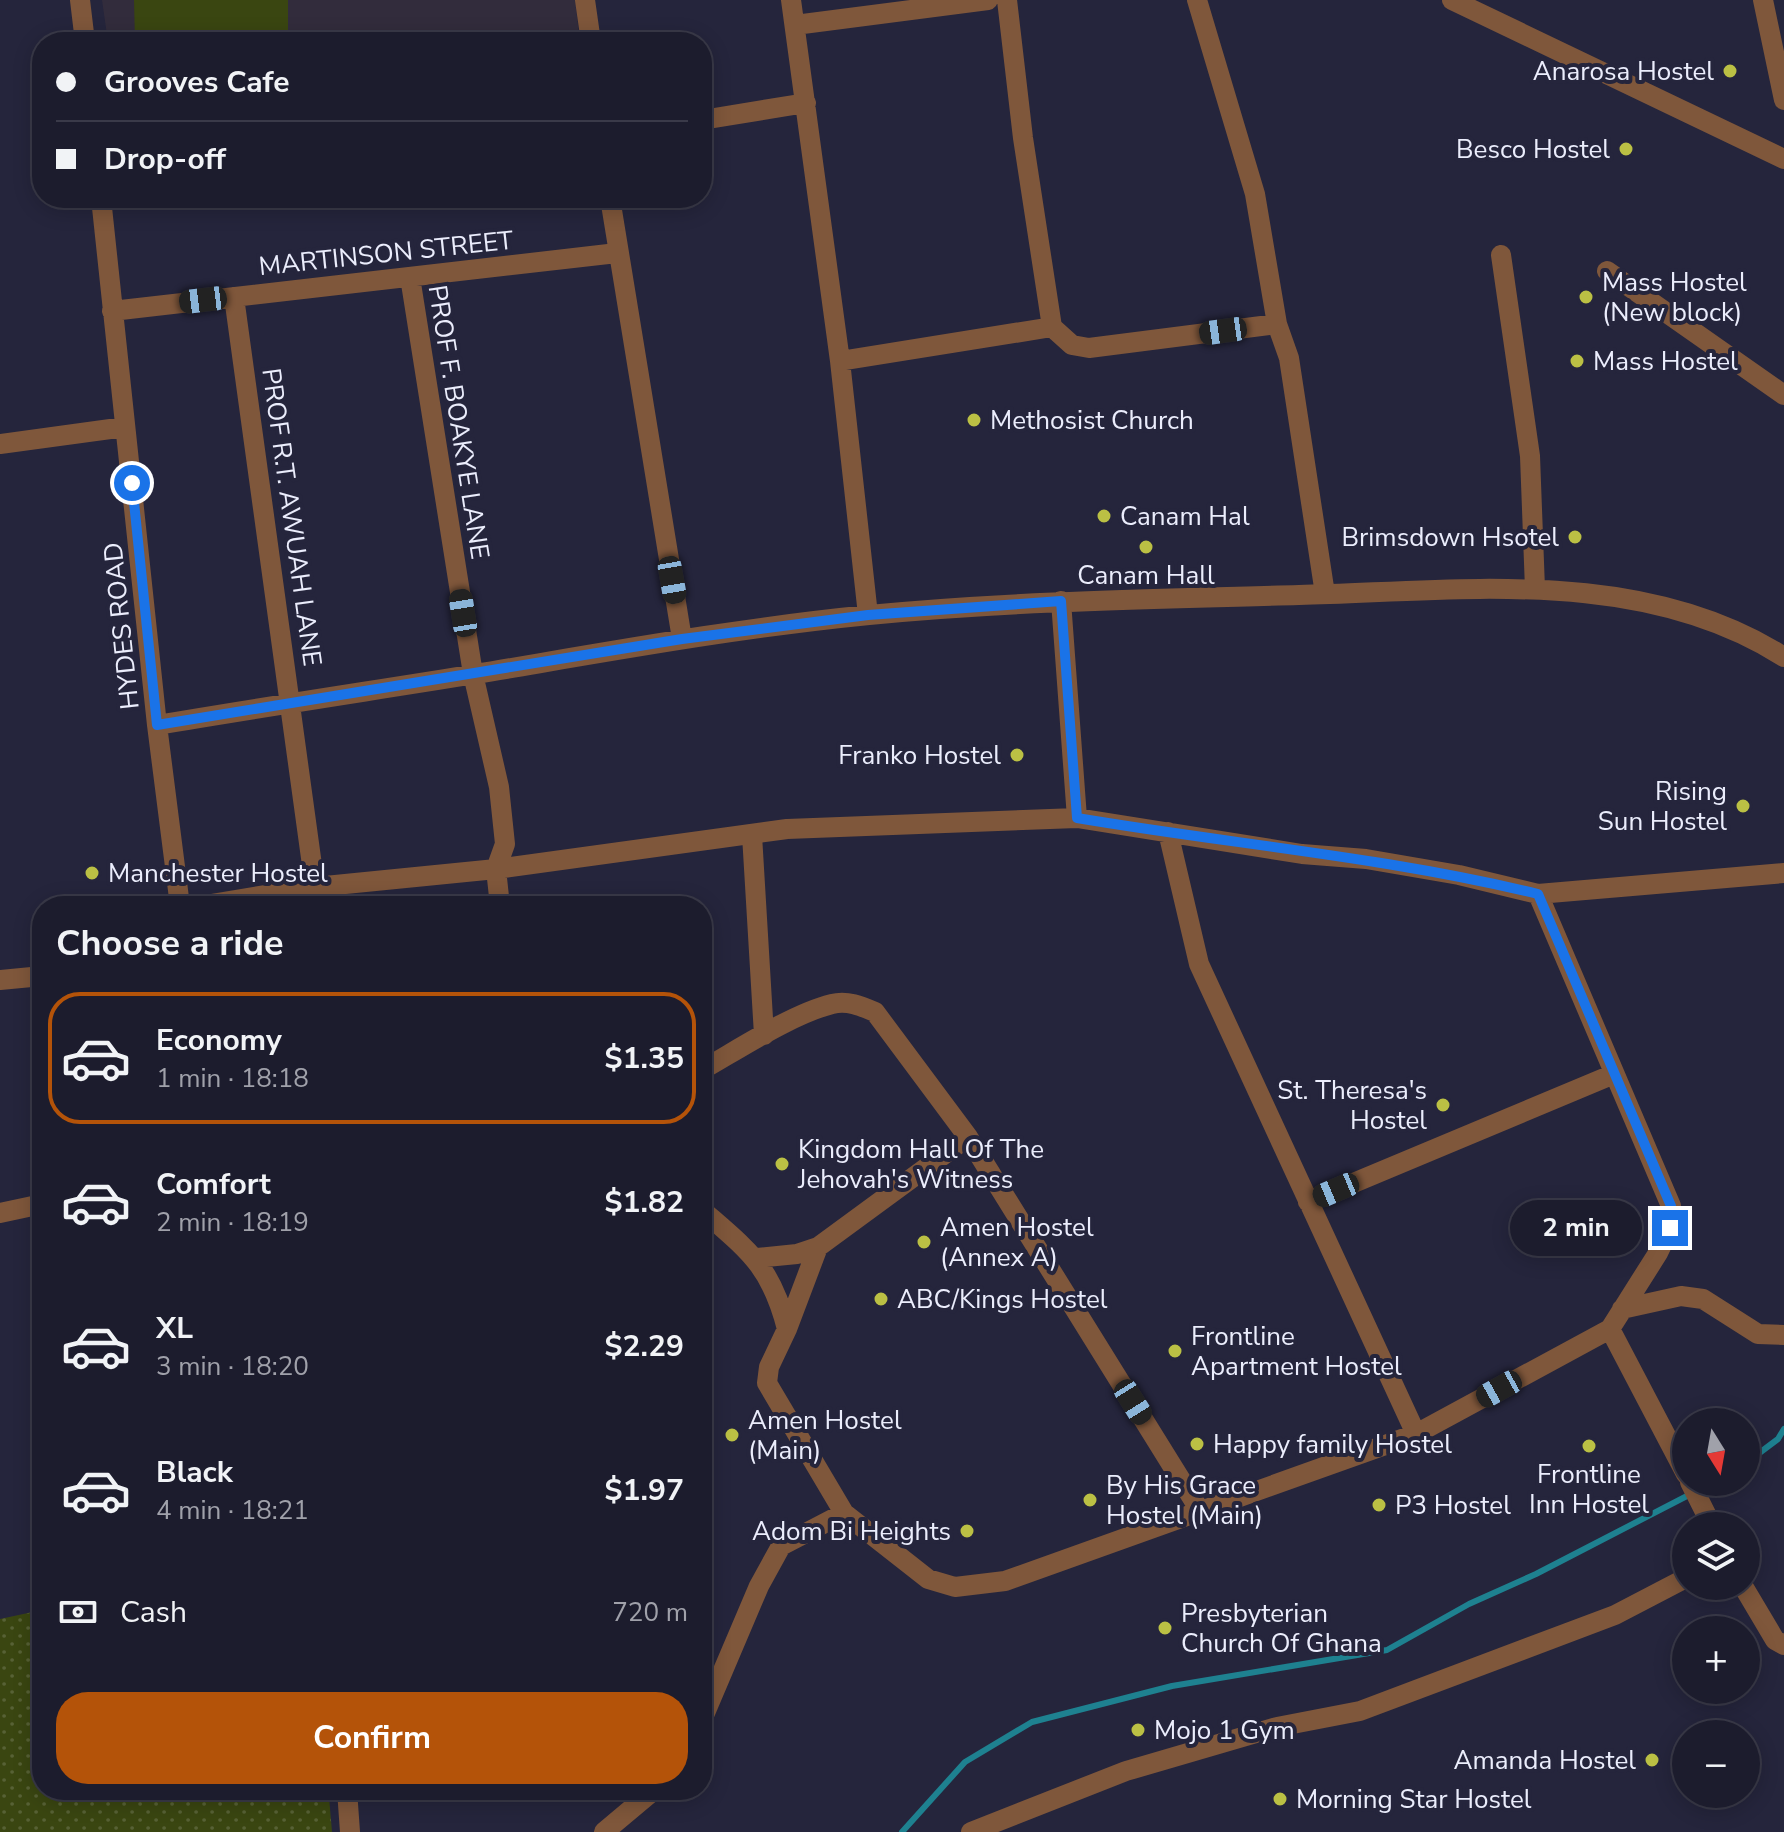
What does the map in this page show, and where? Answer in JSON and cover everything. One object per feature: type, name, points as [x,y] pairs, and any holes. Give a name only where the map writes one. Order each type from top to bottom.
[{"type":"street","points":[[80,0],[84,32]]},
{"type":"street","points":[[585,0],[590,32]]},
{"type":"street","points":[[791,0],[840,361],[868,615]]},
{"type":"street","points":[[795,25],[988,0]]},
{"type":"street","points":[[1007,0],[1023,138],[1052,327],[1072,345],[1089,348],[1277,324]]},
{"type":"street","points":[[1197,0],[1255,194],[1277,324],[1291,372],[1325,594]]},
{"type":"street","points":[[1452,0],[1784,159]]},
{"type":"street","points":[[1763,0],[1784,100]]},
{"type":"street","points":[[712,118],[806,103]]},
{"type":"street","name":"HYDES ROAD","points":[[102,208],[157,725],[179,896]]},
{"type":"street","points":[[611,208],[682,639]]},
{"type":"street","name":"MARTINSON STREET","points":[[112,311],[617,253]]},
{"type":"street","points":[[1501,255],[1530,456],[1535,589]]},
{"type":"street","points":[[1607,271],[1784,395]]},
{"type":"street","name":"PROF F. BOAKYE LANE","points":[[410,277],[473,674],[503,820],[505,844],[496,869],[499,896]]},
{"type":"street","name":"PROF R.T. AWUAH LANE","points":[[234,297],[315,887]]},
{"type":"street","points":[[840,361],[1052,327]]},
{"type":"street","points":[[0,444],[125,427]]},
{"type":"street","points":[[157,725],[682,639],[868,615],[1061,601],[1535,589],[1621,596],[1691,614],[1750,636],[1784,657]]},
{"type":"street","points":[[1061,601],[1077,818]]},
{"type":"street","points":[[260,896],[315,887],[496,869],[787,829],[1077,818],[1302,854],[1366,859],[1459,875],[1538,894],[1784,873]]},
{"type":"street","points":[[1168,832],[1199,964],[1416,1434]]},
{"type":"street","points":[[752,835],[764,1035]]},
{"type":"street","points":[[818,1247],[787,1329],[772,1359],[767,1383],[844,1513],[928,1579],[955,1587],[1005,1581],[1199,1509],[1304,1476],[1416,1434],[1610,1329],[1670,1228],[1671,1206],[1538,894]]},
{"type":"street","points":[[1,974],[32,976]]},
{"type":"street","points":[[712,1064],[764,1035],[833,1003],[853,1003],[875,1012],[968,1137],[1199,1509]]},
{"type":"street","points":[[1308,1202],[1614,1074]]},
{"type":"street","points":[[757,1258],[797,1254],[818,1247],[968,1137]]},
{"type":"street","points":[[0,1213],[32,1206]]},
{"type":"street","points":[[712,1219],[757,1258],[774,1286],[787,1329]]},
{"type":"street","points":[[1622,1309],[1681,1296],[1703,1299],[1758,1334],[1784,1335]]},
{"type":"street","points":[[1610,1329],[1672,1447]]},
{"type":"street","points":[[712,1696],[759,1586],[781,1546],[844,1513]]},
{"type":"street","points":[[971,1832],[1126,1771],[1277,1727],[1360,1711],[1602,1621],[1672,1585]]},
{"type":"street","points":[[1751,1600],[1775,1640],[1784,1645]]},
{"type":"street","points":[[348,1800],[350,1832]]},
{"type":"street","points":[[604,1832],[642,1800]]},
{"type":"shaded area","points":[[102,0],[575,0],[579,32],[107,32]]},
{"type":"green space","points":[[134,0],[288,0],[288,32],[135,32]]},
{"type":"green space","points":[[32,1612],[32,1800],[329,1800],[332,1832],[0,1832],[0,1619]]},
{"type":"waterway","points":[[1760,1452],[1778,1439],[1784,1429]]},
{"type":"waterway","points":[[902,1832],[965,1762],[1032,1722],[1172,1686],[1387,1650],[1469,1604],[1536,1574],[1687,1496]]},
{"type":"place","name":"Anarosa Hostel","points":[[1730,71]]},
{"type":"place","name":"Besco Hostel","points":[[1626,149]]},
{"type":"place","name":"Mass Hostel (New block)","points":[[1586,297]]},
{"type":"place","name":"Mass Hostel","points":[[1577,361]]},
{"type":"place","name":"Methosist Church","points":[[974,420]]},
{"type":"place","name":"Canam Hal","points":[[1104,516]]},
{"type":"place","name":"Brimsdown Hsotel","points":[[1575,537]]},
{"type":"place","name":"Canam Hall","points":[[1146,547]]},
{"type":"place","name":"Franko Hostel","points":[[1017,755]]},
{"type":"place","name":"Rising Sun Hostel","points":[[1743,806]]},
{"type":"place","name":"Manchester Hostel","points":[[92,873]]},
{"type":"place","name":"St. Theresa's Hostel","points":[[1443,1105]]},
{"type":"place","name":"Kingdom Hall Of The Jehovah's Witness","points":[[782,1164]]},
{"type":"place","name":"Amen Hostel (Annex A)","points":[[924,1242]]},
{"type":"place","name":"ABC/Kings Hostel","points":[[881,1299]]},
{"type":"place","name":"Frontline Apartment Hostel","points":[[1175,1351]]},
{"type":"place","name":"Amen Hostel (Main)","points":[[732,1435]]},
{"type":"place","name":"Happy family Hostel","points":[[1197,1444]]},
{"type":"place","name":"Frontline Inn Hostel","points":[[1589,1446]]},
{"type":"place","name":"By His Grace Hostel (Main)","points":[[1090,1500]]},
{"type":"place","name":"P3 Hostel","points":[[1379,1505]]},
{"type":"place","name":"Adom Bi Heights","points":[[967,1531]]},
{"type":"place","name":"Presbyterian Church Of Ghana","points":[[1165,1628]]},
{"type":"place","name":"Mojo 1 Gym","points":[[1138,1730]]},
{"type":"place","name":"Amanda Hostel","points":[[1652,1760]]},
{"type":"place","name":"Morning Star Hostel","points":[[1280,1799]]},
{"type":"route","points":[[132,483],[157,725],[682,639],[868,615],[1061,601],[1077,818],[1302,854],[1366,859],[1459,875],[1538,894],[1671,1206],[1670,1228]]}]
